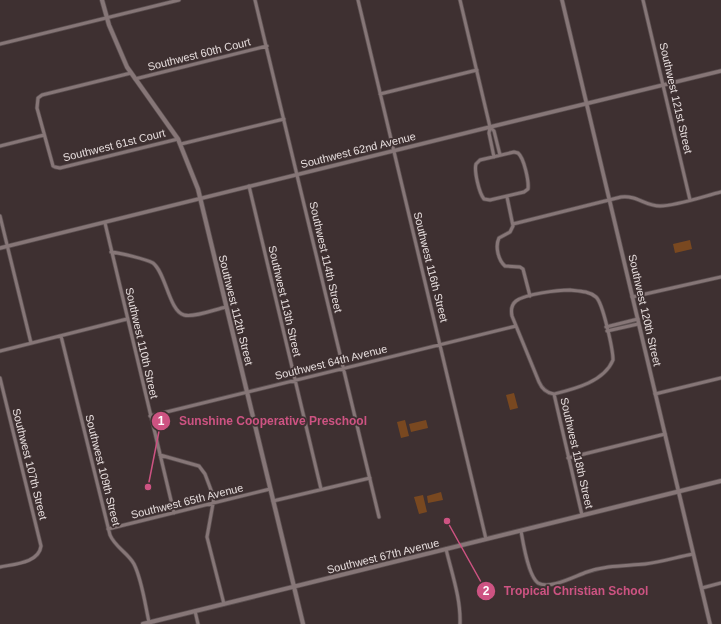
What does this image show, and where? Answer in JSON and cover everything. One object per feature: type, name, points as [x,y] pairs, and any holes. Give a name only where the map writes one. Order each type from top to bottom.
[{"type":"main road","name":"Southwest 112th Street","points":[[102,0],[119,49],[131,73],[181,144],[200,199],[303,624]]},
{"type":"main road","name":"Southwest 67th Avenue","points":[[143,624],[721,481]]},
{"type":"street","points":[[159,0],[160,5]]},
{"type":"street","points":[[0,44],[179,0]]},
{"type":"street","name":"Southwest 114th Street","points":[[256,0],[379,517]]},
{"type":"street","name":"Southwest 116th Street","points":[[358,0],[486,539]]},
{"type":"street","points":[[460,0],[490,127],[489,133],[494,157]]},
{"type":"street","name":"Southwest 120th Street","points":[[562,0],[710,624]]},
{"type":"street","name":"Southwest 121st Street","points":[[643,0],[690,200]]},
{"type":"street","name":"Southwest 60th Court","points":[[136,79],[267,46]]},
{"type":"street","points":[[380,94],[477,70]]},
{"type":"street","name":"Southwest 62nd Avenue","points":[[0,248],[721,71]]},
{"type":"street","points":[[0,146],[44,135],[36,104],[38,98],[42,95],[131,73]]},
{"type":"street","name":"Southwest 61st Court","points":[[181,144],[284,119]]},
{"type":"street","points":[[490,127],[494,131],[500,155]]},
{"type":"street","name":"Southwest 61st Court","points":[[44,135],[51,162],[55,167],[60,168],[178,139]]},
{"type":"street","points":[[514,152],[520,154],[528,189],[524,192],[490,200],[484,199],[481,194],[475,169],[476,164],[480,160],[500,155],[514,152]]},
{"type":"street","name":"Southwest 113th Street","points":[[249,186],[321,490]]},
{"type":"street","points":[[513,224],[621,197],[632,197],[651,204],[662,206],[721,192]]},
{"type":"street","points":[[507,196],[513,224],[512,230],[501,236],[498,240],[497,245],[499,254],[501,262],[505,266],[520,267],[523,269],[530,296]]},
{"type":"street","points":[[0,216],[31,343]]},
{"type":"street","name":"Southwest 110th Street","points":[[105,223],[174,513]]},
{"type":"street","points":[[111,252],[154,264],[160,273],[177,310],[182,315],[192,316],[226,307]]},
{"type":"street","points":[[632,297],[721,276]]},
{"type":"street","points":[[564,290],[582,291],[591,294],[600,302],[612,356],[611,364],[599,377],[577,388],[554,394],[547,392],[541,387],[512,313],[513,305],[517,300],[530,296],[564,290]]},
{"type":"street","points":[[0,351],[127,319]]},
{"type":"street","points":[[606,327],[638,322]]},
{"type":"street","points":[[607,331],[638,322]]},
{"type":"street","name":"Southwest 64th Avenue","points":[[150,416],[516,326]]},
{"type":"street","name":"Southwest 109th Street","points":[[61,336],[108,530],[113,542],[132,561],[136,570],[149,622]]},
{"type":"street","name":"Southwest 107th Street","points":[[0,378],[41,549],[39,554],[30,560],[0,567]]},
{"type":"street","points":[[655,394],[721,378]]},
{"type":"street","name":"Southwest 118th Street","points":[[554,394],[582,516]]},
{"type":"street","points":[[568,458],[665,434]]},
{"type":"street","points":[[160,454],[197,465],[202,468],[214,498],[207,537],[224,604]]},
{"type":"street","points":[[273,501],[370,478]]},
{"type":"street","name":"Southwest 65th Avenue","points":[[108,530],[270,489]]},
{"type":"street","points":[[521,531],[532,574],[535,580],[542,584],[552,584],[601,568],[653,563],[693,554]]},
{"type":"street","points":[[446,549],[458,599],[460,624]]},
{"type":"street","points":[[702,588],[721,583]]},
{"type":"street","points":[[195,611],[198,624]]},
{"type":"shaded area","points":[[690,240],[692,249],[675,253],[673,244]]},
{"type":"shaded area","points":[[514,393],[518,408],[510,410],[506,395]]},
{"type":"shaded area","points":[[405,420],[409,436],[401,438],[397,422]]},
{"type":"shaded area","points":[[426,420],[428,428],[411,432],[409,424]]},
{"type":"shaded area","points":[[441,492],[443,500],[428,503],[427,496]]},
{"type":"shaded area","points":[[423,495],[427,512],[419,514],[414,497]]},
{"type":"place","name":"Sunshine Cooperative Preschool","points":[[148,487]]},
{"type":"place","name":"Tropical Christian School","points":[[447,521]]}]
